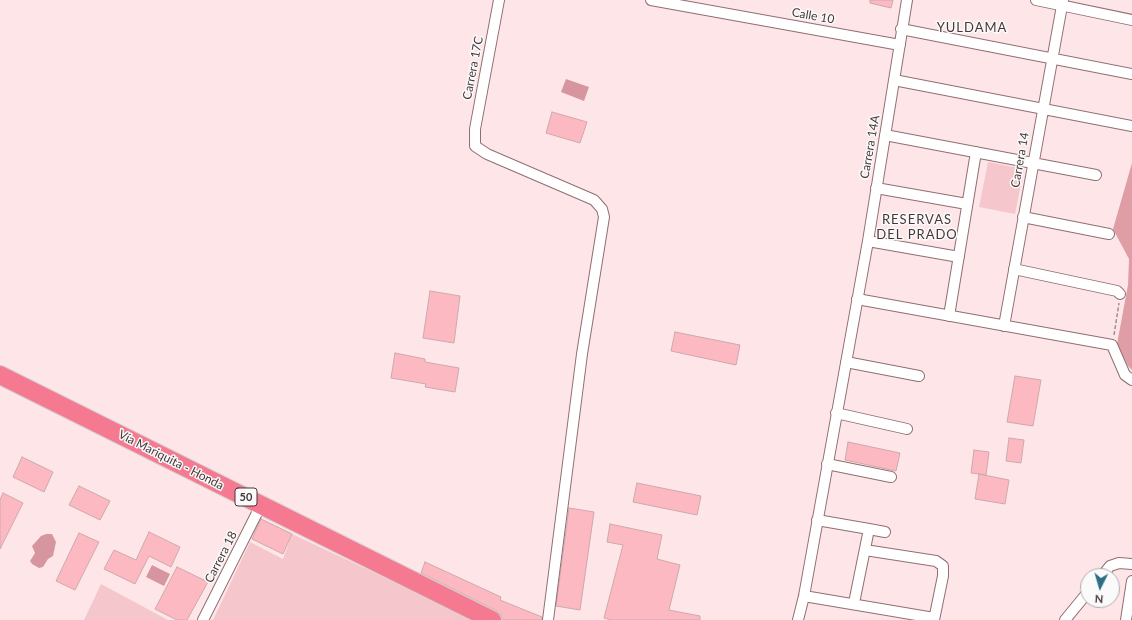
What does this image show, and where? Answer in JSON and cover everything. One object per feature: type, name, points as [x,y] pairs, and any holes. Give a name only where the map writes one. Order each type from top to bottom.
[{"type":"highway","name":"Vía Mariquita - Honda","points":[[0,375],[492,620]]},
{"type":"street","name":"Carrera 17C","points":[[499,0],[475,129],[475,146],[487,154],[594,200],[602,209],[604,217],[582,354],[548,620]]},
{"type":"street","name":"Calle 10","points":[[651,0],[900,45]]},
{"type":"street","name":"Carrera 14A","points":[[798,620],[804,596],[836,413],[858,299],[900,45],[901,29],[907,0]]},
{"type":"street","points":[[1036,0],[1063,3],[1132,20]]},
{"type":"street","name":"Carrera 14","points":[[1004,326],[1032,163],[1063,3]]},
{"type":"street","points":[[901,29],[1132,74]]},
{"type":"street","points":[[894,80],[1042,110],[1132,126]]},
{"type":"street","points":[[885,135],[1096,175]]},
{"type":"street","points":[[949,316],[976,152]]},
{"type":"street","points":[[876,188],[967,204]]},
{"type":"street","points":[[1023,217],[1109,234]]},
{"type":"street","points":[[868,241],[959,257]]},
{"type":"street","points":[[1014,270],[1117,291],[1120,294]]},
{"type":"street","points":[[858,299],[1112,345],[1125,375],[1132,380]]},
{"type":"street","points":[[846,362],[919,376]]},
{"type":"street","points":[[836,413],[907,429]]},
{"type":"street","points":[[827,464],[891,477]]},
{"type":"street","name":"Carrera 18","points":[[204,620],[261,505]]},
{"type":"street","points":[[817,520],[885,532]]},
{"type":"street","points":[[854,603],[870,529]]},
{"type":"street","points":[[804,596],[854,603],[934,619],[943,576],[943,566],[936,561],[865,550]]},
{"type":"street","points":[[1108,568],[1110,566],[1119,564],[1132,564]]},
{"type":"street","points":[[1126,620],[1132,581]]},
{"type":"street","points":[[1065,620],[1080,602]]},
{"type":"path","points":[[1112,345],[1120,294]]},
{"type":"shaded area","points":[[566,79],[589,87],[584,101],[561,92]]},
{"type":"shaded area","points":[[988,162],[1024,169],[1015,214],[979,207]]},
{"type":"shaded area","points":[[1132,163],[1132,370],[1128,366],[1117,344],[1128,285],[1129,259],[1113,229]]},
{"type":"shaded area","points":[[52,534],[56,542],[53,556],[48,559],[43,567],[39,568],[30,561],[35,553],[32,546],[41,536]]},
{"type":"shaded area","points":[[292,534],[476,620],[213,620],[250,542],[283,559]]},
{"type":"shaded area","points":[[152,565],[170,574],[164,586],[146,577]]},
{"type":"shaded area","points":[[101,584],[168,620],[84,620]]},
{"type":"building","points":[[870,0],[893,0],[891,8],[870,3]]},
{"type":"building","points":[[552,112],[587,122],[580,143],[546,133]]},
{"type":"building","points":[[430,291],[460,296],[454,343],[423,338]]},
{"type":"building","points":[[675,332],[740,345],[736,365],[671,351]]},
{"type":"building","points":[[395,353],[425,359],[425,362],[459,368],[455,392],[425,387],[426,384],[391,378]]},
{"type":"building","points":[[1015,376],[1041,380],[1033,426],[1007,422]]},
{"type":"building","points":[[1009,438],[1024,440],[1021,463],[1006,461]]},
{"type":"building","points":[[848,442],[900,453],[896,471],[845,460]]},
{"type":"building","points":[[974,450],[989,452],[986,475],[971,473]]},
{"type":"building","points":[[22,457],[53,472],[44,492],[13,477]]},
{"type":"building","points":[[979,474],[1009,480],[1005,504],[975,499]]},
{"type":"building","points":[[637,483],[701,496],[697,515],[633,502]]},
{"type":"building","points":[[79,486],[110,501],[100,520],[69,505]]},
{"type":"building","points":[[3,493],[23,503],[0,549],[0,500]]},
{"type":"building","points":[[569,508],[594,512],[580,610],[556,606]]},
{"type":"building","points":[[261,519],[292,534],[283,554],[252,539]]},
{"type":"building","points":[[610,524],[662,535],[657,559],[680,565],[669,610],[700,616],[700,620],[611,620],[604,618],[623,545],[607,542]]},
{"type":"building","points":[[149,532],[180,547],[171,567],[149,556],[135,584],[104,569],[114,550],[136,560]]},
{"type":"building","points":[[79,533],[99,542],[75,590],[56,581]]},
{"type":"building","points":[[425,562],[501,597],[500,600],[542,617],[542,620],[502,620],[501,615],[497,611],[421,573]]},
{"type":"building","points":[[177,567],[208,582],[187,620],[177,620],[155,609]]},
{"type":"district","name":"YULDAMA","points":[[972,28]]},
{"type":"district","name":"RESERVAS DEL PRADO","points":[[917,228]]}]
